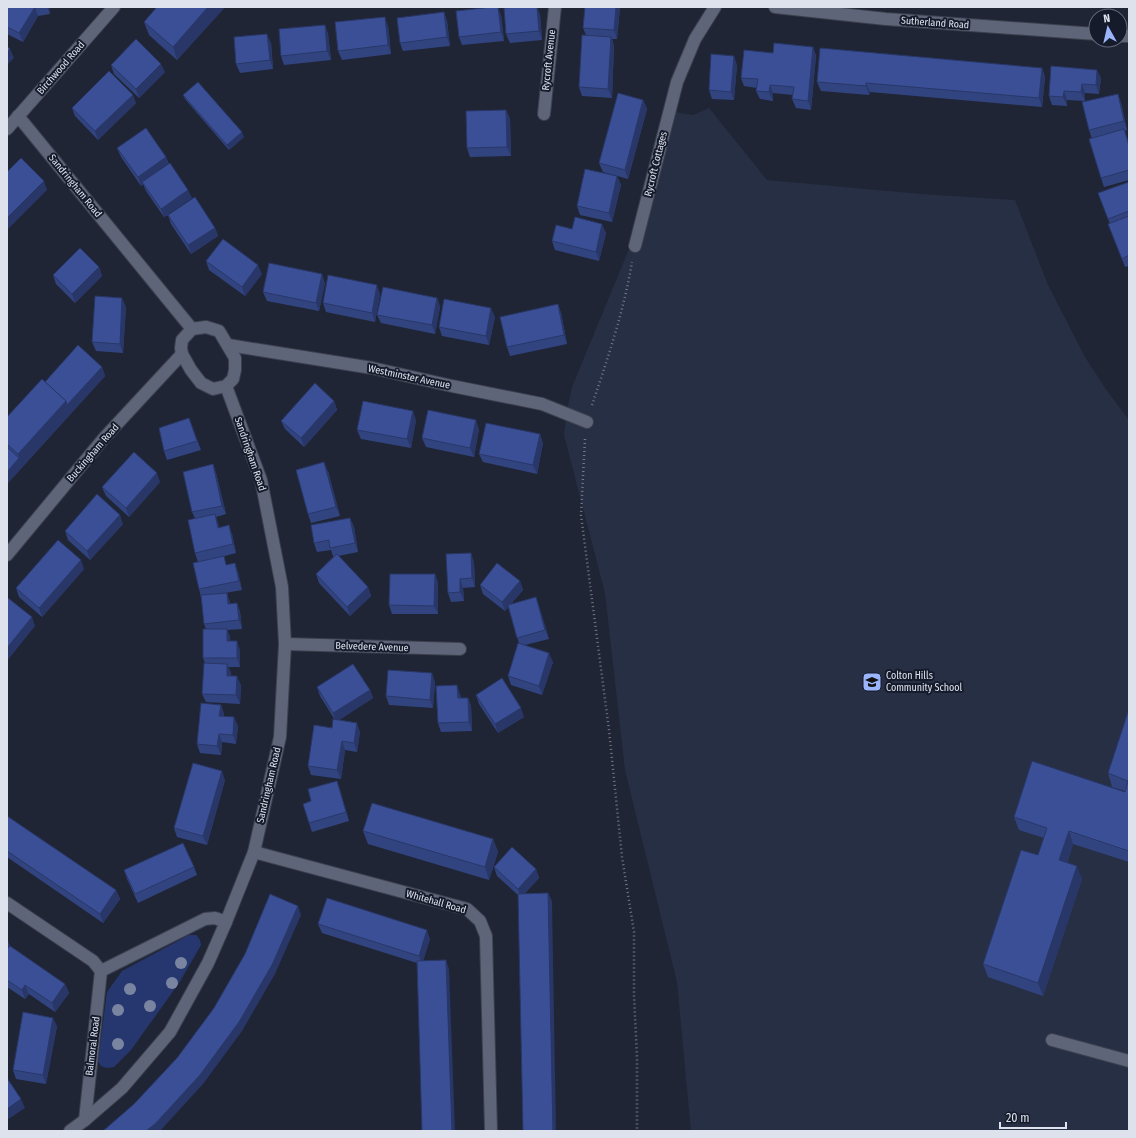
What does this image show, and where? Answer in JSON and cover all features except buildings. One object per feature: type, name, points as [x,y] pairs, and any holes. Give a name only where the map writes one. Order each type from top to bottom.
[{"type":"street","name":"Birchwood Road","points":[[7,129],[114,7]]},
{"type":"street","name":"Rycroft Avenue","points":[[544,114],[555,7]]},
{"type":"street","name":"Rycroft Cottages","points":[[635,246],[677,82],[695,39],[715,7]]},
{"type":"street","name":"Sutherland Road","points":[[775,7],[886,19],[1088,33]]},
{"type":"street","name":"Sandringham Road","points":[[18,116],[192,329]]},
{"type":"street","points":[[206,327],[218,331],[228,345],[235,358],[235,370],[233,379],[226,386],[213,389],[201,383],[191,370],[182,354],[181,348],[182,340],[192,329],[206,327]]},
{"type":"street","name":"Westminster Avenue","points":[[228,345],[294,357],[372,368],[542,404],[587,422]]},
{"type":"street","name":"Buckingham Road","points":[[7,555],[104,438],[182,354]]},
{"type":"street","name":"Sandringham Road","points":[[70,1131],[122,1088],[170,1032],[208,963],[254,852],[280,737],[285,644],[282,587],[261,480],[226,386]]},
{"type":"street","name":"Belvedere Avenue","points":[[285,644],[460,649]]},
{"type":"street","name":"Whitehall Road","points":[[254,852],[467,909],[480,921],[486,936],[491,1131]]},
{"type":"street","points":[[7,903],[93,960],[101,971],[205,919],[214,918],[226,922]]},
{"type":"street","name":"Balmoral Road","points":[[85,1120],[101,971]]},
{"type":"street","points":[[1052,1040],[1129,1061]]},
{"type":"path","points":[[635,246],[624,300],[606,364],[587,422],[581,515],[609,730],[622,857],[634,932],[637,1131]]},
{"type":"shaded area","name":"Colton Hills Community School","points":[[709,108],[767,180],[921,194],[1015,200],[1048,285],[1085,357],[1105,388],[1129,420],[1129,1131],[691,1131],[677,982],[625,770],[605,593],[564,435],[572,387],[634,237],[673,112],[693,115]]},
{"type":"shaded area","points":[[189,935],[196,935],[200,940],[201,945],[179,983],[131,1050],[114,1067],[107,1068],[101,1066],[98,1061],[107,992],[122,971]]},
{"type":"place","name":"Colton Hills Community School","points":[[872,682]]}]
